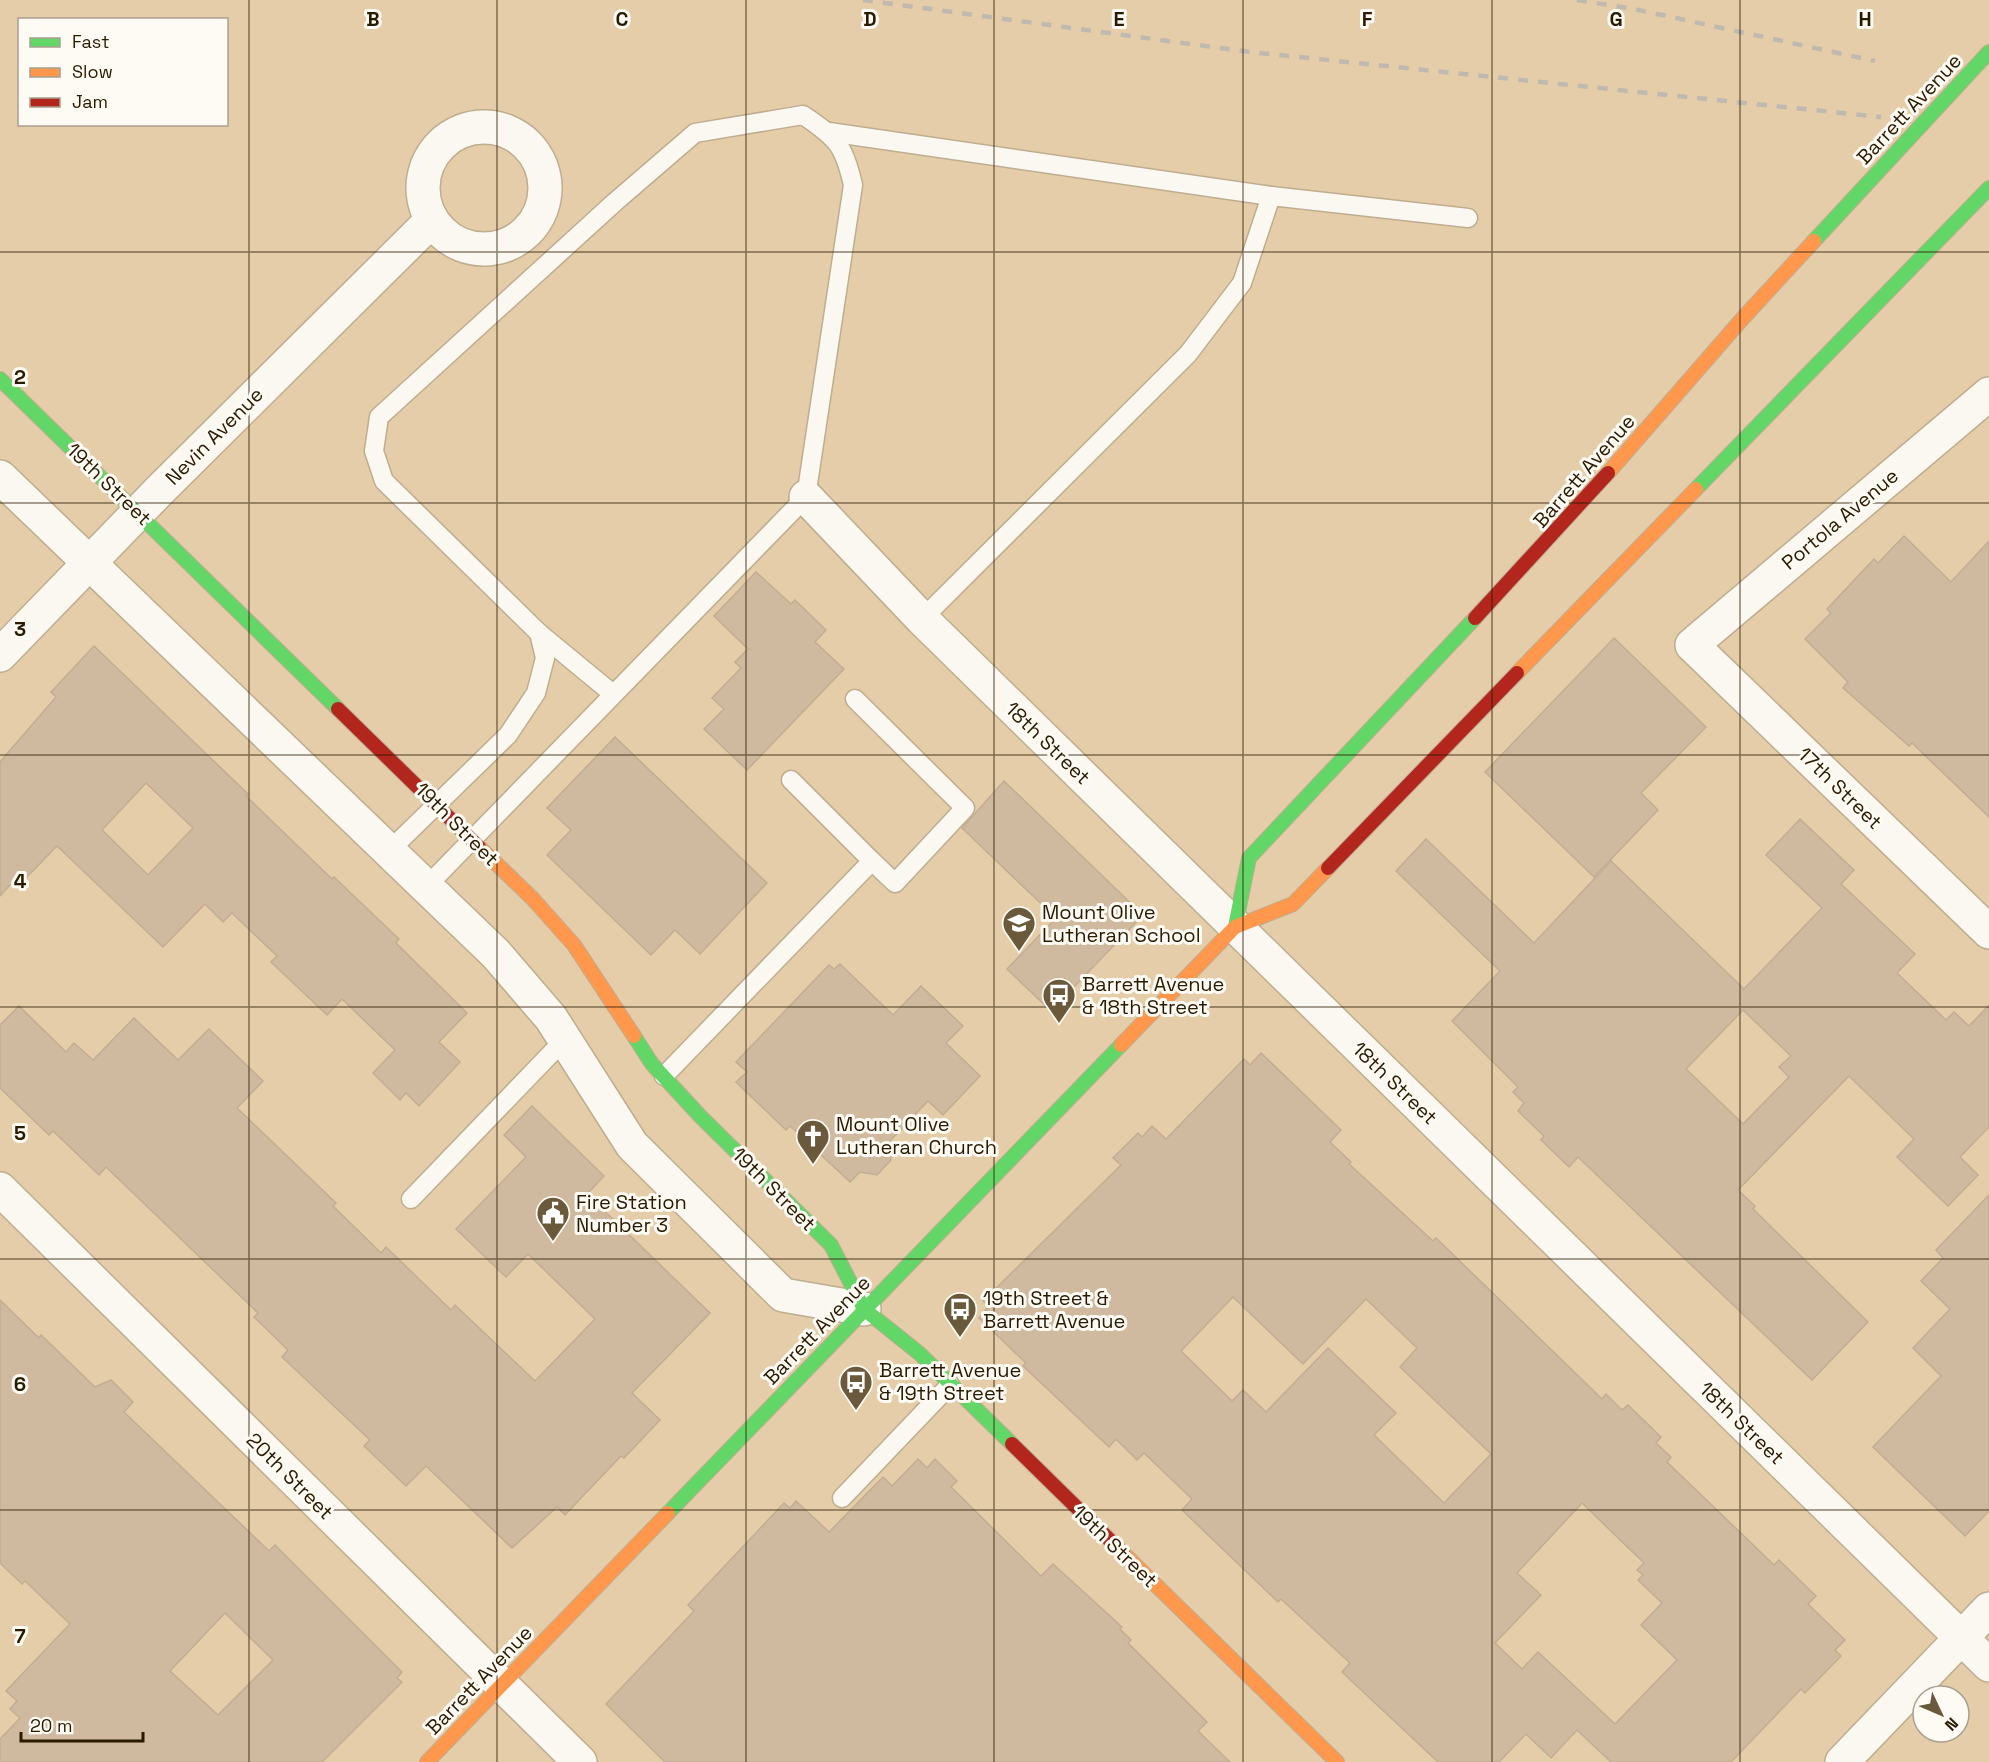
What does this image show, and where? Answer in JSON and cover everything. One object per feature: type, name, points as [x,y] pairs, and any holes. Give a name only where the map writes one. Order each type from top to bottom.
[{"type":"main road","name":"Barrett Avenue","points":[[1235,927],[1249,858],[1563,525],[1743,318],[1989,52]]},
{"type":"main road","name":"Barrett Avenue","points":[[427,1762],[1235,927],[1293,904],[1989,188]]},
{"type":"main road","name":"19th Street","points":[[0,379],[532,898],[574,945],[652,1064],[701,1118],[831,1245],[864,1309],[920,1354],[1337,1762]]},
{"type":"street","name":"Nevin Avenue","points":[[0,655],[138,512],[432,220]]},
{"type":"street","name":"Portola Avenue","points":[[1692,645],[1989,394]]},
{"type":"street","name":"19th Street","points":[[0,477],[496,954],[551,1018],[632,1145],[783,1295],[864,1309]]},
{"type":"street","name":"18th Street","points":[[806,497],[922,619],[1989,1665]]},
{"type":"street","name":"17th Street","points":[[1692,645],[1989,932]]},
{"type":"street","name":"20th Street","points":[[0,1189],[580,1762]]},
{"type":"street","points":[[1842,1762],[1989,1609]]},
{"type":"lane","points":[[426,887],[806,497],[853,185],[846,155],[829,132],[803,115],[695,133],[615,202],[379,417],[374,452],[384,482],[539,633],[613,694]]},
{"type":"lane","points":[[829,132],[1271,196],[1468,218]]},
{"type":"lane","points":[[922,619],[1188,354],[1242,283],[1271,196]]},
{"type":"lane","points":[[389,851],[508,735],[536,693],[545,658],[539,633]]},
{"type":"lane","points":[[791,780],[895,883],[965,808],[855,699]]},
{"type":"lane","points":[[664,1076],[872,861]]},
{"type":"lane","points":[[411,1199],[565,1039]]},
{"type":"lane","points":[[842,1498],[950,1385]]},
{"type":"building","points":[[1904,536],[1951,582],[1989,541],[1989,817],[1912,743],[1909,746],[1843,688],[1848,682],[1805,639],[1831,613],[1827,609],[1874,559],[1878,563]]},
{"type":"building","points":[[756,572],[791,604],[795,600],[826,630],[815,642],[844,669],[747,770],[704,729],[724,709],[712,698],[741,668],[735,662],[748,649],[714,616]]},
{"type":"building","points":[[1614,638],[1706,727],[1641,793],[1658,810],[1594,877],[1485,772]]},
{"type":"building","points":[[94,646],[248,794],[246,796],[332,879],[334,877],[399,939],[396,943],[467,1013],[439,1042],[460,1062],[419,1106],[406,1093],[400,1100],[373,1073],[395,1050],[342,999],[327,1015],[271,962],[277,956],[232,913],[223,922],[205,904],[163,947],[57,846],[26,878],[21,873],[0,896],[0,762],[56,697],[51,692]],"holes":[[[146,783],[193,828],[148,875],[102,830]]]},
{"type":"building","points":[[615,737],[767,883],[700,954],[675,930],[651,955],[547,855],[571,830],[547,808]]},
{"type":"building","points":[[1004,781],[1143,915],[1051,1011],[1007,969],[1056,918],[962,828]]},
{"type":"building","points":[[1800,819],[1854,870],[1841,884],[1915,954],[1897,973],[1946,1020],[1954,1012],[1969,1026],[1989,1005],[1989,1127],[1960,1157],[1978,1175],[1948,1206],[1897,1157],[1914,1139],[1849,1076],[1738,1190],[1755,1206],[1753,1209],[1868,1322],[1812,1380],[1578,1157],[1569,1167],[1541,1140],[1544,1136],[1518,1111],[1524,1103],[1513,1092],[1518,1087],[1452,1021],[1500,971],[1396,871],[1426,839],[1534,943],[1611,861],[1744,989],[1822,908],[1766,855]],"holes":[[[1743,1010],[1791,1056],[1779,1067],[1789,1077],[1743,1124],[1686,1069]]]},
{"type":"building","points":[[840,964],[893,1015],[921,986],[963,1026],[946,1043],[980,1076],[943,1115],[928,1101],[888,1143],[891,1160],[877,1175],[860,1172],[850,1182],[790,1126],[786,1130],[736,1082],[747,1072],[736,1062],[829,965],[834,969]]},
{"type":"building","points":[[19,1006],[66,1052],[74,1043],[93,1060],[134,1018],[178,1060],[209,1029],[263,1081],[237,1108],[336,1203],[333,1206],[381,1253],[386,1247],[451,1310],[455,1305],[535,1381],[595,1319],[528,1254],[506,1277],[456,1229],[526,1157],[504,1135],[532,1106],[604,1176],[587,1194],[710,1313],[632,1393],[660,1420],[624,1458],[621,1456],[565,1515],[557,1507],[512,1548],[426,1466],[406,1486],[364,1446],[370,1440],[282,1357],[288,1350],[254,1317],[258,1313],[106,1167],[99,1175],[53,1131],[49,1135],[0,1088],[0,1025]]},
{"type":"building","points":[[1261,1053],[1341,1130],[1330,1142],[1351,1162],[1349,1164],[1433,1241],[1436,1238],[1602,1399],[1606,1394],[1622,1410],[1628,1405],[1661,1437],[1656,1443],[1671,1457],[1667,1462],[1774,1565],[1779,1560],[1816,1596],[1808,1604],[1845,1640],[1835,1650],[1841,1656],[1805,1693],[1801,1689],[1731,1762],[1611,1762],[1577,1730],[1551,1758],[1526,1734],[1499,1762],[1438,1762],[1342,1672],[1350,1663],[1281,1599],[1278,1602],[1182,1510],[1192,1499],[1144,1453],[1137,1460],[1116,1439],[1109,1447],[1023,1366],[1026,1363],[979,1318],[989,1306],[983,1301],[1121,1165],[1113,1158],[1138,1133],[1142,1137],[1152,1126],[1166,1139],[1244,1059],[1250,1065]],"holes":[[[1233,1297],[1303,1364],[1366,1299],[1417,1348],[1400,1367],[1491,1454],[1444,1503],[1374,1435],[1396,1413],[1328,1348],[1266,1412],[1243,1390],[1232,1401],[1181,1351]],[[1582,1503],[1644,1563],[1637,1570],[1643,1575],[1638,1580],[1662,1603],[1641,1625],[1677,1660],[1615,1724],[1538,1652],[1522,1669],[1495,1643],[1541,1595],[1517,1573]]]},
{"type":"building","points":[[1989,1195],[1989,1511],[1965,1536],[1873,1447],[1941,1376],[1913,1348],[1950,1309],[1921,1281],[1943,1258],[1936,1250]]},
{"type":"building","points":[[0,1300],[39,1338],[41,1335],[95,1387],[111,1380],[133,1402],[124,1412],[269,1551],[275,1545],[402,1672],[397,1678],[402,1682],[322,1762],[0,1762],[0,1739],[20,1718],[10,1709],[17,1701],[6,1691],[70,1624],[25,1581],[22,1584],[0,1563]],"holes":[[[225,1613],[273,1660],[218,1715],[170,1671]]]},
{"type":"building","points":[[918,1459],[927,1468],[935,1459],[957,1481],[951,1487],[1041,1576],[1053,1564],[1122,1627],[1120,1629],[1131,1640],[1128,1643],[1207,1722],[1198,1731],[1230,1762],[665,1762],[606,1704],[694,1611],[688,1605],[784,1503],[790,1508],[796,1501],[829,1532],[883,1477],[892,1486]]},
{"type":"railway","points":[[863,0],[1250,52],[1881,117]]},
{"type":"railway","points":[[1577,0],[1634,9],[1875,61]]},
{"type":"traffic: fast","points":[[1814,241],[1989,52]]},
{"type":"traffic: fast","points":[[1696,489],[1989,188]]},
{"type":"traffic: fast","points":[[0,379],[338,709]]},
{"type":"traffic: fast","points":[[1235,927],[1249,858],[1475,618]]},
{"type":"traffic: fast","points":[[634,1036],[652,1064],[701,1117],[831,1245],[864,1309],[920,1354],[1012,1444]]},
{"type":"traffic: fast","points":[[668,1513],[1121,1045]]},
{"type":"traffic: slow","points":[[1608,473],[1743,318],[1814,241]]},
{"type":"traffic: slow","points":[[1517,673],[1696,489]]},
{"type":"traffic: slow","points":[[479,847],[532,898],[574,945],[634,1036]]},
{"type":"traffic: slow","points":[[1121,1045],[1235,927],[1293,904],[1328,868]]},
{"type":"traffic: slow","points":[[427,1762],[668,1513]]},
{"type":"traffic: slow","points":[[1123,1553],[1337,1762]]},
{"type":"traffic: jam","points":[[1475,618],[1608,473]]},
{"type":"traffic: jam","points":[[1328,868],[1517,673]]},
{"type":"traffic: jam","points":[[338,709],[479,847]]},
{"type":"traffic: jam","points":[[1012,1444],[1123,1553]]},
{"type":"place","name":"Mount Olive Lutheran School","points":[[1019,952]]},
{"type":"place","name":"Barrett Avenue & 18th Street","points":[[1059,1024]]},
{"type":"place","name":"Mount Olive Lutheran Church","points":[[813,1165]]},
{"type":"place","name":"Fire Station Number 3","points":[[553,1242]]},
{"type":"place","name":"19th Street & Barrett Avenue","points":[[960,1338]]},
{"type":"place","name":"Barrett Avenue & 19th Street","points":[[856,1411]]}]
